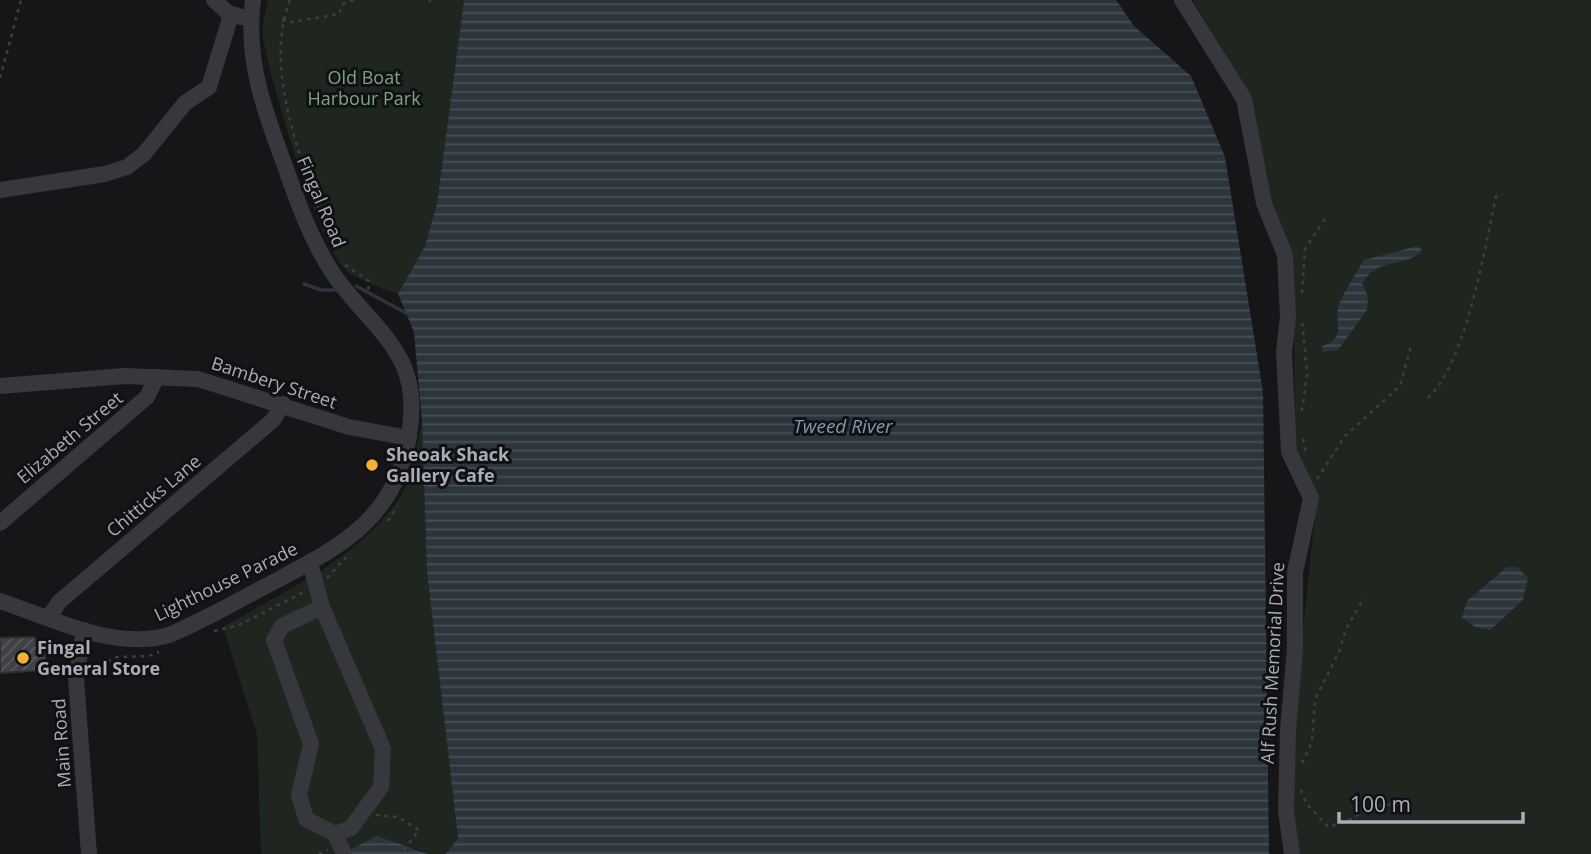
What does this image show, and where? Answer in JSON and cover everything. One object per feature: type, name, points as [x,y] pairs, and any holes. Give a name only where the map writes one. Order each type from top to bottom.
[{"type":"street","points":[[214,0],[231,15],[250,20]]},
{"type":"street","name":"Fingal Road","points":[[253,0],[250,20],[251,53],[261,98],[297,203],[331,270],[400,360],[412,400],[409,438]]},
{"type":"street","points":[[1182,0],[1244,99],[1264,203],[1285,255],[1288,317],[1284,352],[1289,453],[1311,498]]},
{"type":"street","points":[[0,190],[105,174],[127,167],[144,154],[185,103],[209,87],[231,15]]},
{"type":"street","name":"Bambery Street","points":[[0,386],[124,376],[209,381],[349,427],[409,438]]},
{"type":"street","name":"Elizabeth Street","points":[[0,523],[147,397],[157,377]]},
{"type":"street","name":"Chitticks Lane","points":[[49,617],[59,602],[273,420],[283,404]]},
{"type":"street","name":"Lighthouse Parade","points":[[0,601],[84,630],[130,640],[169,635],[310,563],[349,540],[381,507],[399,474],[409,438]]},
{"type":"street","name":"Alf Rush Memorial Drive","points":[[1292,854],[1286,811],[1289,712],[1295,649],[1295,572],[1311,498]]},
{"type":"street","points":[[310,563],[322,607],[383,749],[381,787],[364,814],[351,828],[335,834]]},
{"type":"street","points":[[322,607],[282,626],[274,640],[311,744],[299,795],[306,819],[335,834],[344,853]]},
{"type":"street","name":"Main Road","points":[[84,630],[76,678],[89,854]]},
{"type":"path","points":[[0,78],[22,0]]},
{"type":"path","points":[[290,0],[278,40],[281,80],[299,153],[331,243]]},
{"type":"path","points":[[282,20],[292,22],[339,14],[343,4],[354,0]]},
{"type":"path","points":[[1428,398],[1445,377],[1469,313],[1497,192]]},
{"type":"path","points":[[1302,295],[1305,249],[1326,216]]},
{"type":"path","points":[[339,258],[370,285],[368,295],[372,302]]},
{"type":"path","points":[[1302,308],[1307,373],[1302,422]]},
{"type":"path","points":[[1311,498],[1320,473],[1338,444],[1400,386],[1411,346]]},
{"type":"path","points":[[1303,430],[1307,462]]},
{"type":"path","points":[[384,523],[392,518],[403,495]]},
{"type":"path","points":[[213,631],[239,625],[329,577],[347,555]]},
{"type":"path","points":[[1301,767],[1312,742],[1315,699],[1339,652],[1346,629],[1364,598]]},
{"type":"path","points":[[78,666],[95,668],[117,657],[149,656],[162,650]]},
{"type":"path","points":[[1300,783],[1306,803],[1328,827],[1352,819],[1372,806],[1401,804]]},
{"type":"path","points":[[364,814],[398,817],[419,830],[402,853]]},
{"type":"green space","name":"Old Boat Harbour Park","points":[[268,0],[464,0],[437,203],[425,246],[398,294],[363,281],[345,269],[334,254],[322,228],[296,159],[267,57],[263,24]]},
{"type":"green space","points":[[1193,0],[1591,0],[1591,854],[1298,854],[1292,797],[1296,696],[1317,497],[1296,450],[1293,288],[1286,236],[1258,166],[1241,81]]},
{"type":"green space","points":[[422,422],[427,572],[458,838],[446,854],[428,854],[415,848],[342,854],[261,854],[257,735],[223,627],[321,571],[344,555],[385,517],[406,487]]},
{"type":"water","name":"Tweed River","points":[[464,0],[1116,0],[1134,26],[1191,76],[1225,157],[1263,392],[1269,854],[446,854],[458,838],[427,572],[422,422],[414,332],[398,294],[425,246],[437,203]]},
{"type":"water","points":[[1418,246],[1422,251],[1415,256],[1376,269],[1369,275],[1362,283],[1368,297],[1367,310],[1338,350],[1323,352],[1322,346],[1335,339],[1339,304],[1364,260]]},
{"type":"water","points":[[1507,567],[1517,567],[1528,578],[1523,600],[1490,630],[1475,627],[1462,617],[1467,601]]},
{"type":"water","points":[[377,836],[428,854],[342,854]]},
{"type":"building","name":"Fingal General Store","points":[[34,637],[45,647],[46,670],[0,673],[0,638]]},
{"type":"waterway","points":[[304,284],[321,290],[334,290]]},
{"type":"waterway","points":[[356,286],[406,313]]},
{"type":"place","name":"Sheoak Shack Gallery Cafe","points":[[372,465]]},
{"type":"place","name":"Fingal General Store","points":[[23,658]]}]
